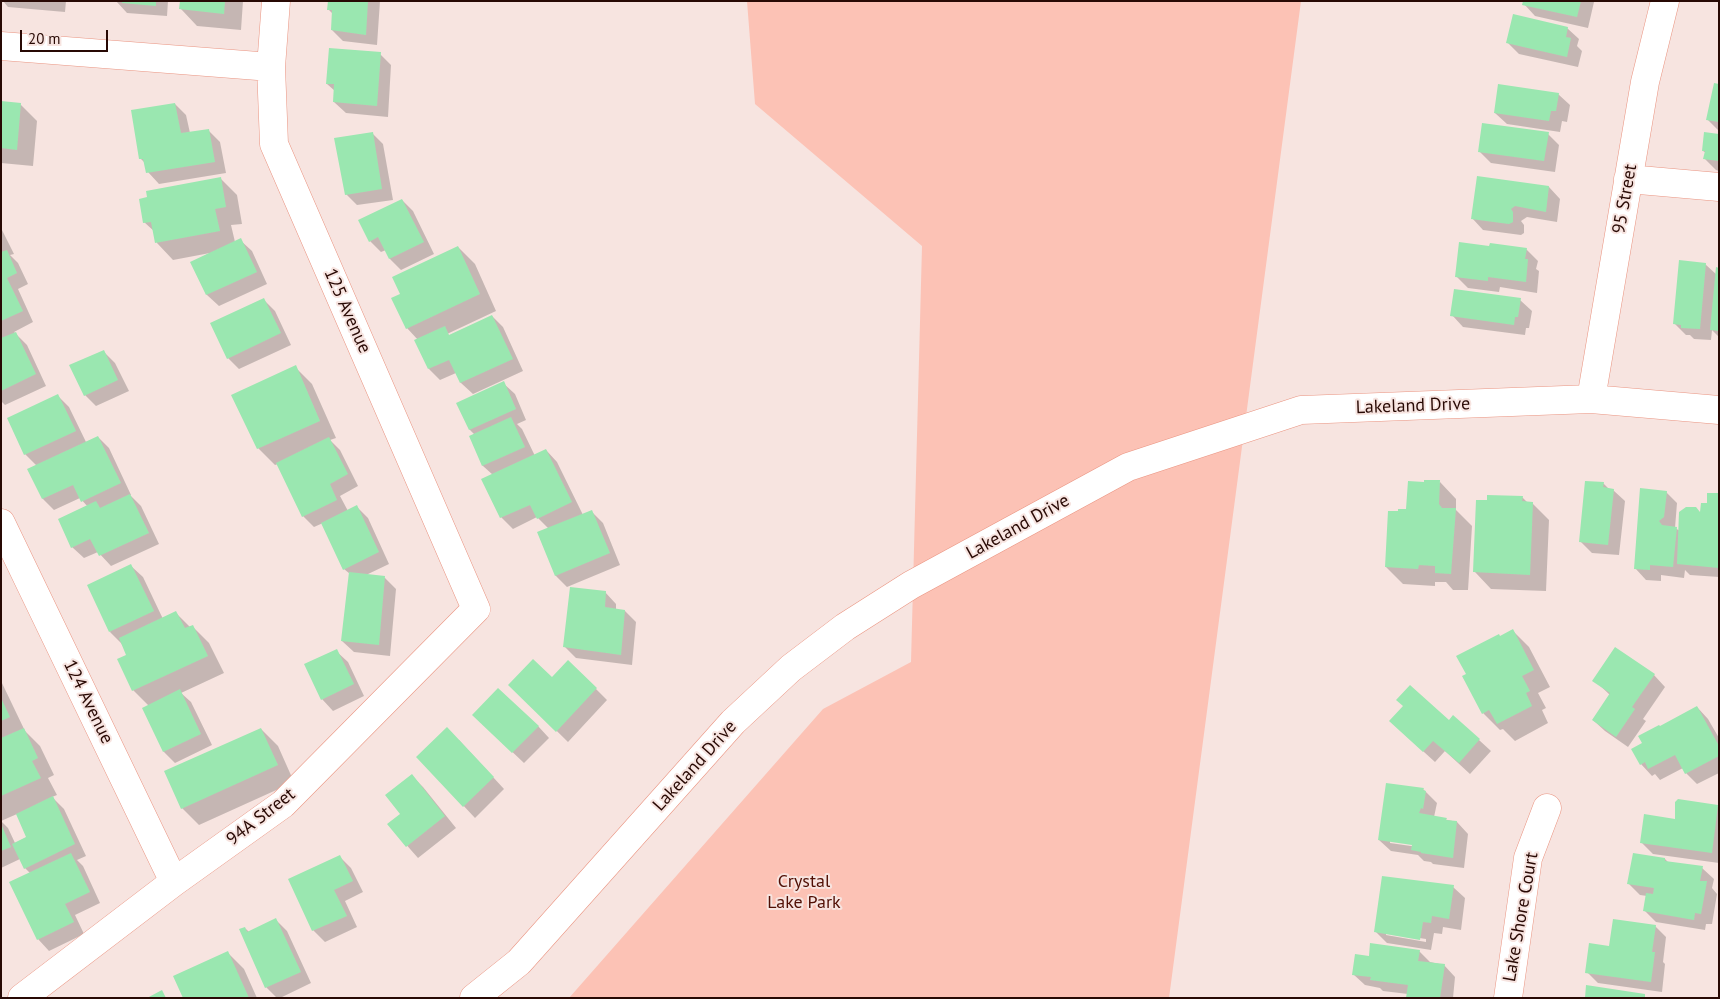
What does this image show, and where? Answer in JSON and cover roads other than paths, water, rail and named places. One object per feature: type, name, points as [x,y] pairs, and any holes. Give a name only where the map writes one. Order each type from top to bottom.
[{"type":"street","name":"125 Avenue","points":[[276,1],[271,68],[274,144],[476,609]]},
{"type":"street","name":"95 Street","points":[[1591,399],[1645,82],[1665,1]]},
{"type":"street","points":[[1,46],[271,68]]},
{"type":"street","points":[[1628,179],[1719,187]]},
{"type":"street","name":"Lakeland Drive","points":[[474,998],[519,962],[733,722],[791,668],[845,627],[911,584],[1128,467],[1301,410],[1591,399],[1719,410]]},
{"type":"street","name":"124 Avenue","points":[[1,523],[174,882]]},
{"type":"street","name":"94A Street","points":[[22,998],[174,882],[283,804],[476,609]]},
{"type":"street","name":"Lake Shore Court","points":[[1508,998],[1528,858],[1547,808]]},
{"type":"park label","name":"Crystal Lake Park","points":[[804,892]]}]
